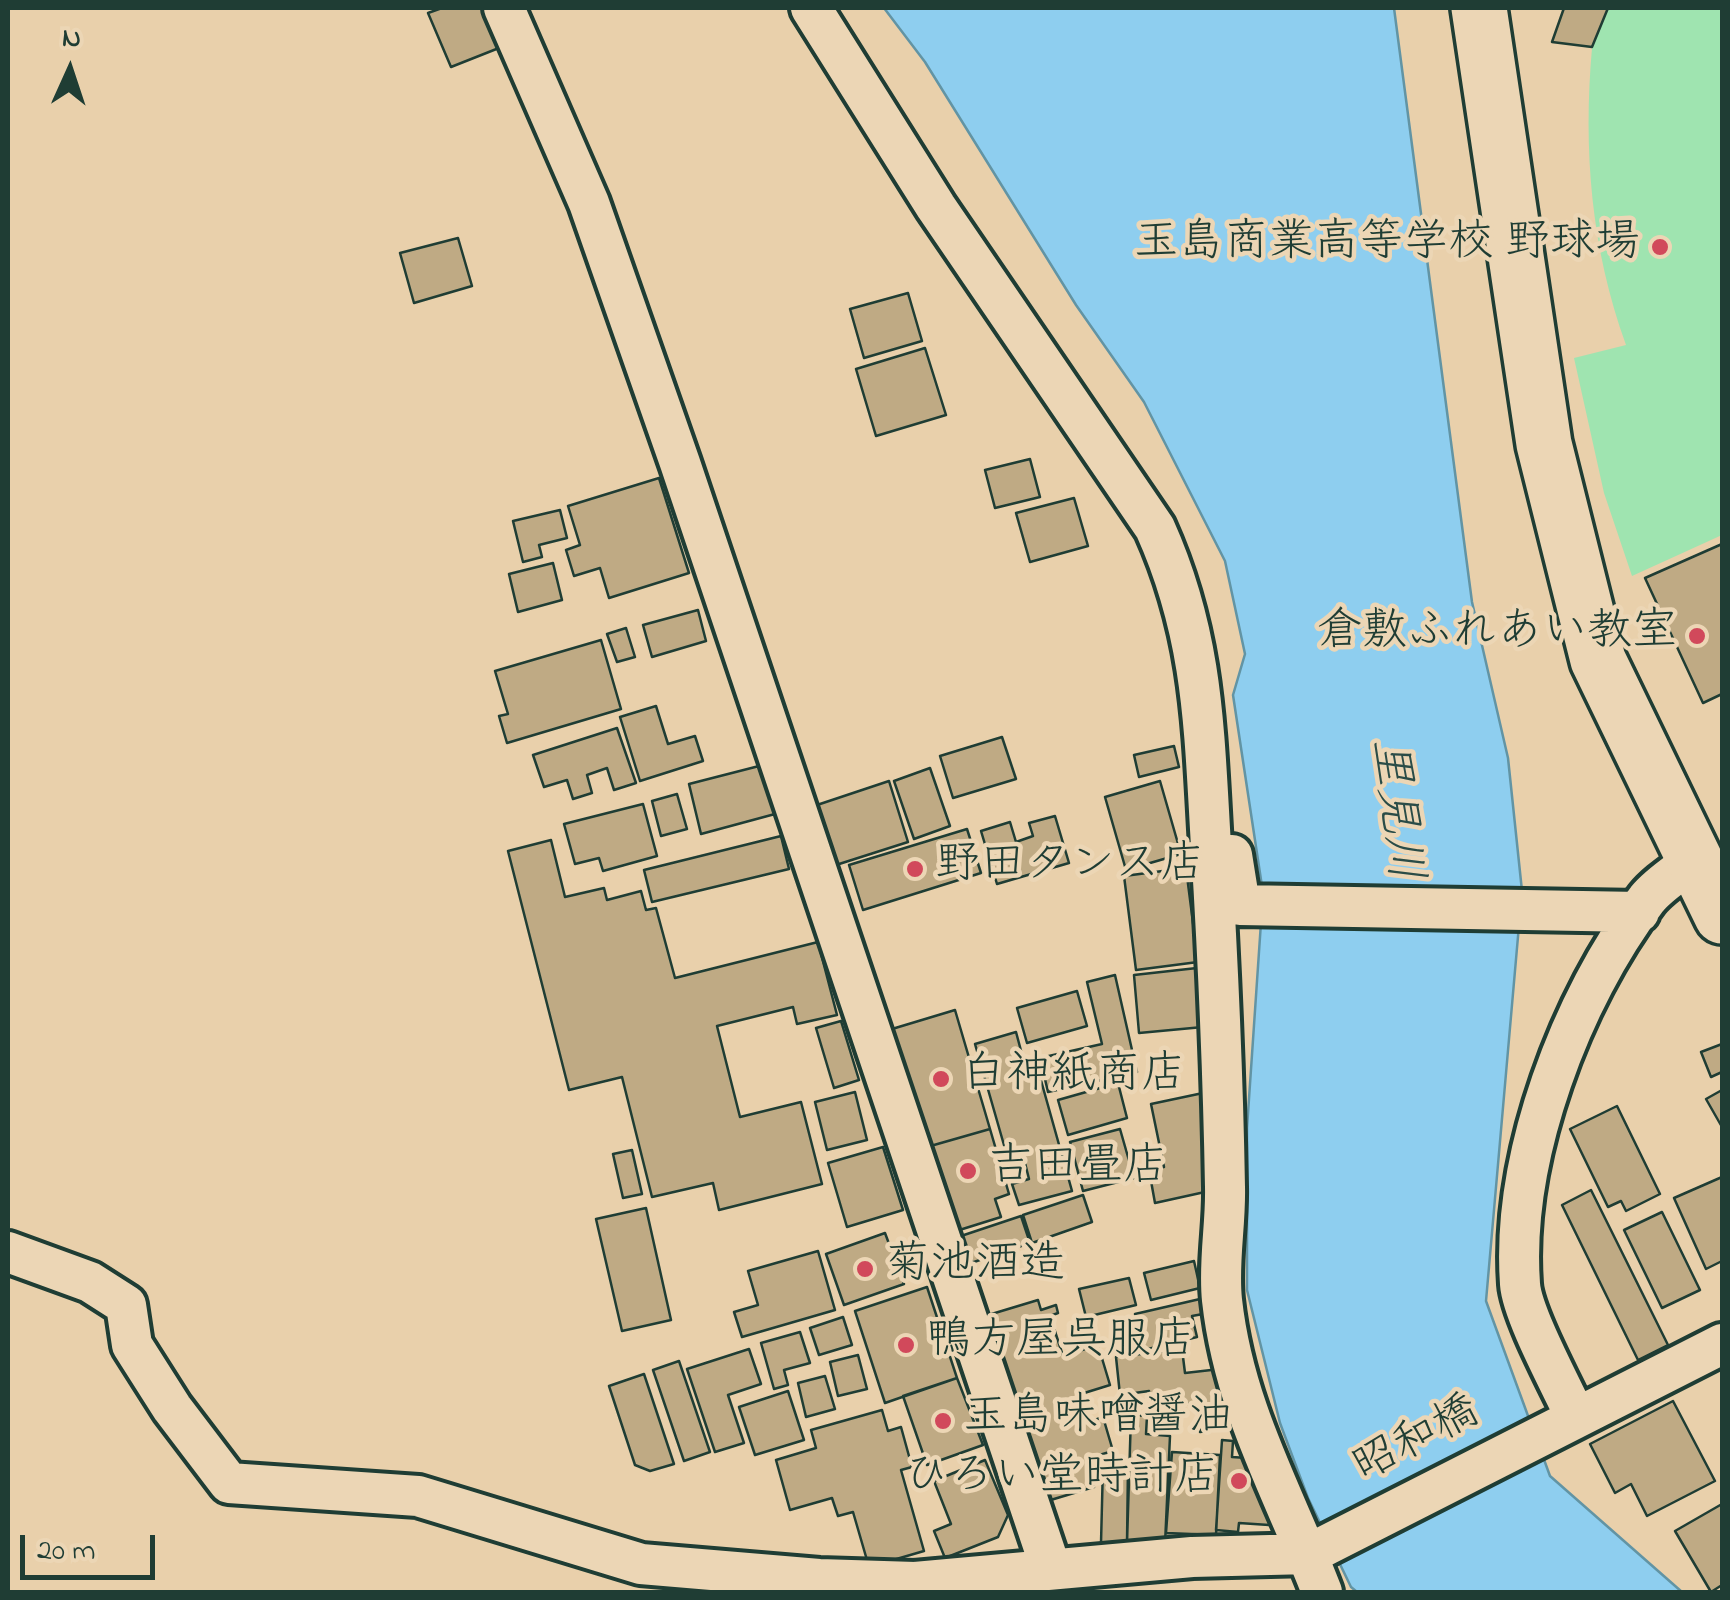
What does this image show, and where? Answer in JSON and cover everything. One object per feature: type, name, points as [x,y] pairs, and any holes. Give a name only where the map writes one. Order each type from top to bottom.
[{"type":"main road","points":[[1479,8],[1544,444],[1598,660],[1722,916]]},
{"type":"street","points":[[504,8],[589,204],[680,463],[1050,1569]]},
{"type":"street","points":[[810,8],[936,207],[1155,528],[1178,578],[1196,645],[1209,810],[1225,1194],[1219,1250],[1232,1365],[1244,1413],[1320,1551],[1322,1592]]},
{"type":"street","points":[[1209,810],[1227,826],[1240,906],[1227,1024],[1220,1034]]},
{"type":"street","points":[[1564,1423],[1520,1288],[1522,1213],[1540,1116],[1571,1031],[1649,897],[1694,860]]},
{"type":"street","points":[[1240,906],[1640,912]]},
{"type":"street","points":[[8,1252],[90,1282],[126,1305],[132,1345],[172,1408],[229,1483],[418,1496],[641,1564],[818,1586],[916,1582],[1192,1556],[1320,1551]]},
{"type":"street","name":"昭和橋","points":[[1320,1551],[1722,1344]]},
{"type":"green space","name":"玉島商業高等学校 野球場","points":[[1564,8],[1722,8],[1722,535],[1632,576],[1604,493],[1574,358],[1626,345],[1605,272],[1592,198],[1592,48],[1552,42]]},
{"type":"water","name":"里見川","points":[[884,8],[1394,8],[1472,602],[1508,758],[1522,891],[1486,1301],[1550,1476],[1682,1592],[1357,1592],[1351,1587],[1308,1498],[1280,1423],[1247,1290],[1247,1128],[1263,893],[1233,695],[1245,654],[1225,561],[1144,402],[1076,305],[925,62]]},
{"type":"building","points":[[442,8],[488,8],[504,46],[451,67],[428,13]]},
{"type":"building","points":[[1564,8],[1608,8],[1592,47],[1552,42]]},
{"type":"building","points":[[458,238],[472,286],[414,303],[400,253]]},
{"type":"building","points":[[908,293],[922,341],[864,358],[850,309]]},
{"type":"building","points":[[925,348],[946,415],[876,436],[856,369]]},
{"type":"building","points":[[1030,459],[1040,497],[995,508],[985,470]]},
{"type":"building","points":[[659,478],[689,573],[609,598],[600,568],[574,576],[566,550],[580,545],[568,506]]},
{"type":"building","points":[[1074,498],[1088,546],[1030,562],[1016,513]]},
{"type":"building","points":[[560,510],[567,538],[539,545],[542,557],[523,562],[513,521]]},
{"type":"building","name":"倉敷ふれあい教室","points":[[1722,544],[1722,694],[1703,703],[1645,578]]},
{"type":"building","points":[[553,563],[562,600],[518,612],[509,574]]},
{"type":"building","points":[[698,610],[706,641],[652,657],[643,625]]},
{"type":"building","points":[[626,628],[635,657],[617,662],[607,634]]},
{"type":"building","points":[[601,640],[621,709],[507,743],[499,716],[508,714],[495,671]]},
{"type":"building","points":[[656,706],[668,744],[695,736],[703,761],[640,781],[620,717]]},
{"type":"building","points":[[617,728],[636,783],[614,790],[607,768],[587,775],[592,793],[573,799],[567,780],[544,787],[533,755]]},
{"type":"building","points":[[1002,737],[1016,779],[953,798],[940,756]]},
{"type":"building","points":[[1174,746],[1179,767],[1139,777],[1134,755]]},
{"type":"building","points":[[763,765],[775,814],[701,834],[689,784]]},
{"type":"building","points":[[930,768],[950,826],[914,839],[894,781]]},
{"type":"building","points":[[889,781],[908,842],[836,865],[817,805]]},
{"type":"building","points":[[1160,781],[1181,854],[1126,870],[1105,797]]},
{"type":"building","points":[[677,794],[687,829],[661,836],[652,801]]},
{"type":"building","points":[[643,804],[657,856],[603,871],[599,858],[575,864],[564,824]]},
{"type":"building","points":[[1055,816],[1069,863],[997,884],[981,831],[1010,822],[1016,842],[1033,836],[1029,823]]},
{"type":"building","name":"野田タンス店","points":[[967,829],[981,873],[863,910],[849,865]]},
{"type":"building","points":[[781,836],[789,869],[652,902],[644,870]]},
{"type":"building","points":[[551,840],[565,897],[604,888],[607,900],[641,891],[646,910],[656,908],[675,978],[818,942],[837,1015],[797,1024],[793,1007],[717,1026],[740,1117],[801,1102],[822,1184],[719,1210],[713,1183],[652,1197],[622,1077],[569,1090],[508,851]]},
{"type":"building","points":[[1186,868],[1198,962],[1136,970],[1124,876]]},
{"type":"building","points":[[1197,968],[1203,1027],[1139,1033],[1134,975]]},
{"type":"building","points":[[1115,975],[1137,1072],[1048,1092],[1040,1058],[1102,1044],[1087,982]]},
{"type":"building","points":[[1077,991],[1087,1026],[1027,1043],[1017,1008]]},
{"type":"building","name":"白神紙商店","points":[[955,1010],[990,1129],[927,1147],[892,1029]]},
{"type":"building","points":[[841,1021],[859,1080],[834,1088],[816,1028]]},
{"type":"building","points":[[1016,1032],[1024,1062],[1035,1059],[1072,1191],[1019,1205],[1012,1184],[1029,1179],[1023,1155],[1008,1159],[975,1044]]},
{"type":"building","points":[[1722,1044],[1722,1072],[1711,1077],[1701,1052]]},
{"type":"building","points":[[1118,1083],[1127,1118],[1068,1135],[1058,1100]]},
{"type":"building","points":[[1722,1090],[1722,1127],[1706,1099]]},
{"type":"building","points":[[855,1092],[867,1140],[827,1150],[815,1102]]},
{"type":"building","points":[[1203,1093],[1223,1188],[1155,1203],[1149,1170],[1164,1167],[1151,1104]]},
{"type":"building","points":[[1617,1106],[1660,1194],[1626,1211],[1621,1201],[1608,1207],[1570,1129]]},
{"type":"building","name":"吉田畳店","points":[[990,1129],[1009,1194],[995,1199],[1001,1217],[953,1232],[927,1147]]},
{"type":"building","points":[[1120,1129],[1134,1178],[1083,1191],[1070,1142]]},
{"type":"building","points":[[883,1147],[903,1210],[847,1227],[828,1163]]},
{"type":"building","points":[[632,1150],[642,1194],[623,1198],[613,1154]]},
{"type":"building","points":[[1722,1177],[1722,1261],[1706,1269],[1674,1198]]},
{"type":"building","points":[[1591,1190],[1668,1345],[1638,1360],[1562,1205]]},
{"type":"building","points":[[1083,1195],[1092,1222],[1032,1243],[1023,1215]]},
{"type":"building","points":[[646,1208],[671,1320],[622,1331],[596,1219]]},
{"type":"building","points":[[1662,1212],[1700,1290],[1662,1308],[1624,1230]]},
{"type":"building","points":[[1021,1216],[1030,1243],[971,1263],[961,1236]]},
{"type":"building","name":"菊池酒造","points":[[885,1233],[904,1284],[844,1305],[826,1254]]},
{"type":"building","points":[[818,1251],[835,1310],[742,1337],[734,1312],[758,1305],[748,1271]]},
{"type":"building","points":[[1194,1261],[1200,1288],[1151,1300],[1144,1273]]},
{"type":"building","points":[[1129,1278],[1136,1305],[1086,1317],[1079,1289]]},
{"type":"building","name":"鴨方屋呉服店","points":[[927,1287],[957,1378],[885,1403],[855,1311]]},
{"type":"building","points":[[1200,1299],[1203,1314],[1192,1316],[1197,1337],[1144,1350],[1135,1314]]},
{"type":"building","points":[[1038,1300],[1041,1310],[1056,1305],[1058,1313],[1050,1316],[1063,1356],[1098,1345],[1110,1385],[1081,1394],[1089,1422],[1103,1417],[1113,1451],[1096,1456],[1099,1467],[1089,1470],[1094,1487],[1044,1502],[985,1316]]},
{"type":"building","points":[[843,1317],[852,1345],[819,1355],[810,1328]]},
{"type":"building","points":[[800,1332],[810,1363],[784,1370],[788,1385],[774,1389],[761,1343]]},
{"type":"building","points":[[749,1349],[761,1384],[728,1395],[744,1443],[715,1452],[687,1369]]},
{"type":"building","points":[[1182,1349],[1185,1373],[1220,1369],[1228,1428],[1200,1432],[1196,1403],[1162,1407],[1164,1423],[1154,1425],[1149,1391],[1120,1395],[1116,1357]]},
{"type":"building","points":[[858,1355],[867,1389],[838,1396],[830,1362]]},
{"type":"building","points":[[679,1361],[710,1452],[684,1461],[653,1370]]},
{"type":"building","points":[[644,1374],[674,1464],[650,1471],[635,1465],[609,1386]]},
{"type":"building","points":[[825,1376],[835,1409],[806,1417],[798,1383]]},
{"type":"building","name":"玉島味噌醤油","points":[[957,1378],[983,1445],[927,1465],[903,1396]]},
{"type":"building","points":[[788,1391],[804,1440],[755,1455],[739,1407]]},
{"type":"building","points":[[1673,1401],[1715,1481],[1647,1516],[1631,1484],[1615,1493],[1590,1444]]},
{"type":"building","points":[[882,1410],[888,1431],[901,1427],[912,1467],[901,1470],[924,1551],[869,1567],[853,1512],[838,1516],[832,1498],[790,1510],[776,1460],[816,1448],[811,1430]]},
{"type":"building","points":[[1131,1415],[1147,1416],[1146,1434],[1170,1436],[1165,1544],[1127,1543]]},
{"type":"building","name":"ひろい堂時計店","points":[[1222,1440],[1233,1441],[1232,1457],[1247,1458],[1270,1504],[1269,1525],[1239,1523],[1238,1532],[1216,1530]]},
{"type":"building","points":[[1172,1452],[1220,1455],[1216,1535],[1166,1533]]},
{"type":"building","points":[[985,1460],[1008,1515],[998,1537],[945,1558],[934,1531],[951,1524],[934,1481]]},
{"type":"building","points":[[1103,1465],[1128,1466],[1127,1543],[1101,1543]]},
{"type":"building","points":[[1722,1504],[1722,1585],[1711,1592],[1675,1531]]},
{"type":"place","name":"玉島商業高等学校 野球場","points":[[1660,247]]},
{"type":"place","name":"倉敷ふれあい教室","points":[[1697,636]]},
{"type":"place","name":"野田タンス店","points":[[915,869]]},
{"type":"place","name":"白神紙商店","points":[[941,1079]]},
{"type":"place","name":"吉田畳店","points":[[968,1171]]},
{"type":"place","name":"菊池酒造","points":[[865,1269]]},
{"type":"place","name":"鴨方屋呉服店","points":[[906,1345]]},
{"type":"place","name":"玉島味噌醤油","points":[[943,1421]]},
{"type":"place","name":"ひろい堂時計店","points":[[1239,1481]]}]
